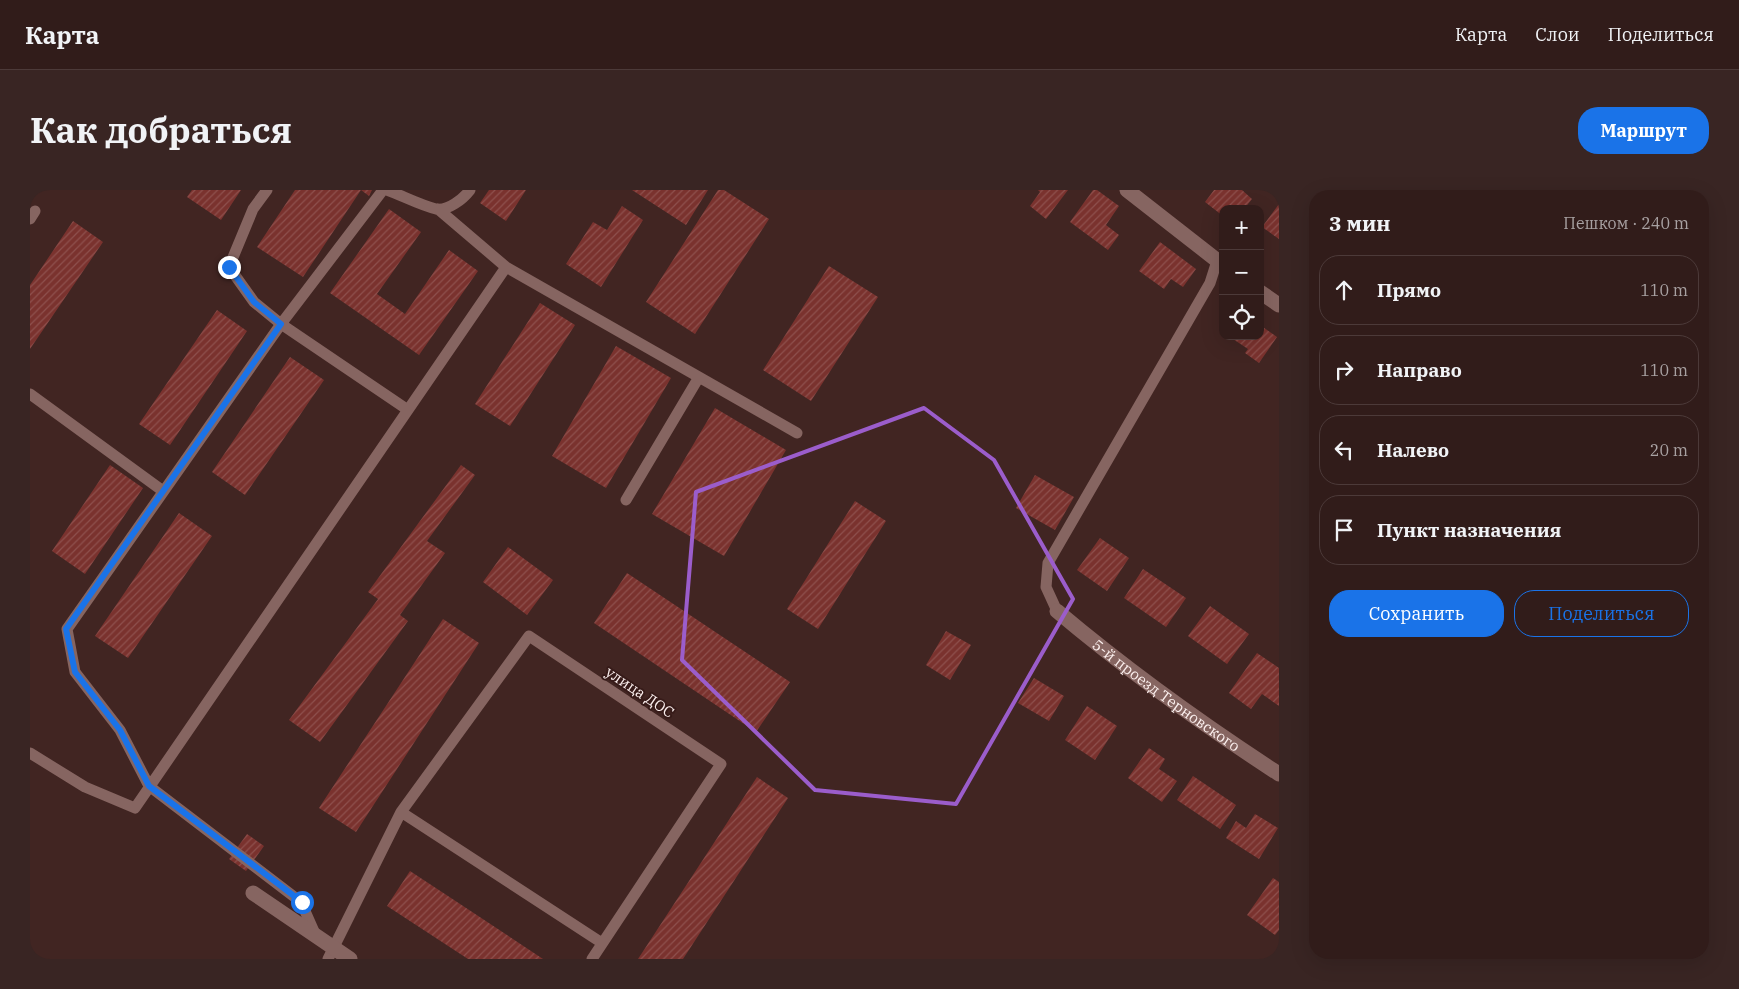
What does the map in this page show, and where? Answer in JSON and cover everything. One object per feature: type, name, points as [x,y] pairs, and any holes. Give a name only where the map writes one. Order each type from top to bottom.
[{"type":"street","points":[[1127,190],[1219,262]]},
{"type":"street","points":[[1264,295],[1279,305]]},
{"type":"street","name":"5-й проезд Терновского","points":[[1057,611],[1170,700],[1279,774]]},
{"type":"street","points":[[253,893],[316,936],[331,954],[350,959]]},
{"type":"lane","points":[[267,190],[253,209],[229,267],[254,302],[281,324],[408,410]]},
{"type":"lane","points":[[316,936],[302,902],[149,786],[120,730],[75,672],[66,629],[281,324],[385,190],[438,209],[506,267],[797,433]]},
{"type":"lane","points":[[438,209],[452,205],[466,196],[470,190]]},
{"type":"lane","points":[[1057,611],[1046,587],[1048,563],[1219,265]]},
{"type":"lane","points":[[30,754],[85,787],[134,808],[506,267]]},
{"type":"lane","points":[[626,500],[699,377]]},
{"type":"lane","points":[[30,394],[163,491]]},
{"type":"lane","name":"улица ДОС","points":[[401,812],[529,636],[720,764],[592,959]]},
{"type":"lane","points":[[331,954],[401,812],[602,943]]},
{"type":"highlighted area","points":[[924,408],[994,460],[1073,599],[956,804],[815,790],[682,660],[696,492]]},
{"type":"building","points":[[192,190],[241,190],[221,220],[187,197]]},
{"type":"building","points":[[295,190],[361,190],[303,277],[257,247]]},
{"type":"building","points":[[361,190],[372,190],[369,196]]},
{"type":"building","points":[[489,190],[526,190],[506,221],[480,203]]},
{"type":"building","points":[[632,190],[708,190],[686,225]]},
{"type":"building","points":[[718,190],[724,190],[769,219],[695,334],[646,302]]},
{"type":"building","points":[[1038,190],[1068,190],[1046,219],[1030,206],[1040,192]]},
{"type":"building","points":[[1093,190],[1097,190],[1119,206],[1106,225],[1119,235],[1108,250],[1070,222]]},
{"type":"building","points":[[1214,190],[1242,190],[1252,199],[1247,205],[1219,205],[1219,213],[1205,202]]},
{"type":"building","points":[[1279,204],[1279,239],[1264,228],[1264,224]]},
{"type":"building","points":[[622,206],[643,220],[601,287],[566,264],[593,222],[607,230]]},
{"type":"building","points":[[389,209],[421,232],[377,294],[405,314],[449,250],[478,271],[419,355],[330,293]]},
{"type":"building","points":[[73,221],[103,242],[30,349],[30,285]]},
{"type":"building","points":[[1160,242],[1196,269],[1183,287],[1171,279],[1164,289],[1139,271]]},
{"type":"building","points":[[829,266],[878,297],[811,401],[763,370]]},
{"type":"building","points":[[540,303],[575,325],[510,426],[475,404]]},
{"type":"building","points":[[217,310],[247,331],[170,445],[139,424]]},
{"type":"building","points":[[1264,328],[1277,337],[1259,363],[1245,353],[1248,349],[1234,340],[1264,340]]},
{"type":"building","points":[[616,346],[671,378],[606,488],[552,456]]},
{"type":"building","points":[[290,357],[324,380],[245,495],[212,472]]},
{"type":"building","points":[[715,408],[786,450],[724,556],[652,514]]},
{"type":"building","points":[[110,465],[143,488],[85,574],[52,551]]},
{"type":"building","points":[[461,465],[475,475],[427,541],[445,553],[400,615],[408,621],[320,742],[289,720],[378,599],[368,592]]},
{"type":"building","points":[[1035,475],[1074,497],[1055,530],[1016,508]]},
{"type":"building","points":[[855,501],[886,521],[818,629],[787,609]]},
{"type":"building","points":[[179,513],[212,536],[128,658],[95,636]]},
{"type":"building","points":[[1100,538],[1129,558],[1107,591],[1077,570]]},
{"type":"building","points":[[508,547],[553,580],[527,615],[483,582]]},
{"type":"building","points":[[1143,569],[1186,598],[1166,627],[1124,598]]},
{"type":"building","points":[[627,573],[790,682],[756,732],[594,623]]},
{"type":"building","points":[[1210,606],[1249,634],[1227,664],[1188,636]]},
{"type":"building","points":[[443,619],[479,643],[356,832],[319,808]]},
{"type":"building","points":[[946,631],[971,645],[950,680],[926,665]]},
{"type":"building","points":[[1257,653],[1279,668],[1279,706],[1262,694],[1251,709],[1229,693]]},
{"type":"building","points":[[1034,678],[1064,696],[1049,721],[1018,703]]},
{"type":"building","points":[[1087,706],[1117,726],[1095,760],[1065,740]]},
{"type":"building","points":[[1149,748],[1165,759],[1159,769],[1177,781],[1162,802],[1128,778]]},
{"type":"building","points":[[1193,776],[1236,805],[1220,829],[1177,800]]},
{"type":"building","points":[[757,777],[788,798],[683,959],[638,959]]},
{"type":"building","points":[[1255,814],[1278,828],[1259,859],[1226,838],[1236,821],[1246,828]]},
{"type":"building","points":[[247,834],[264,846],[246,871],[229,859]]},
{"type":"building","points":[[410,871],[543,959],[468,959],[387,906]]},
{"type":"building","points":[[1273,878],[1279,882],[1279,930],[1275,935],[1247,915]]},
{"type":"route","points":[[229,267],[254,302],[281,324],[66,629],[75,672],[120,730],[149,786],[302,902]]}]
